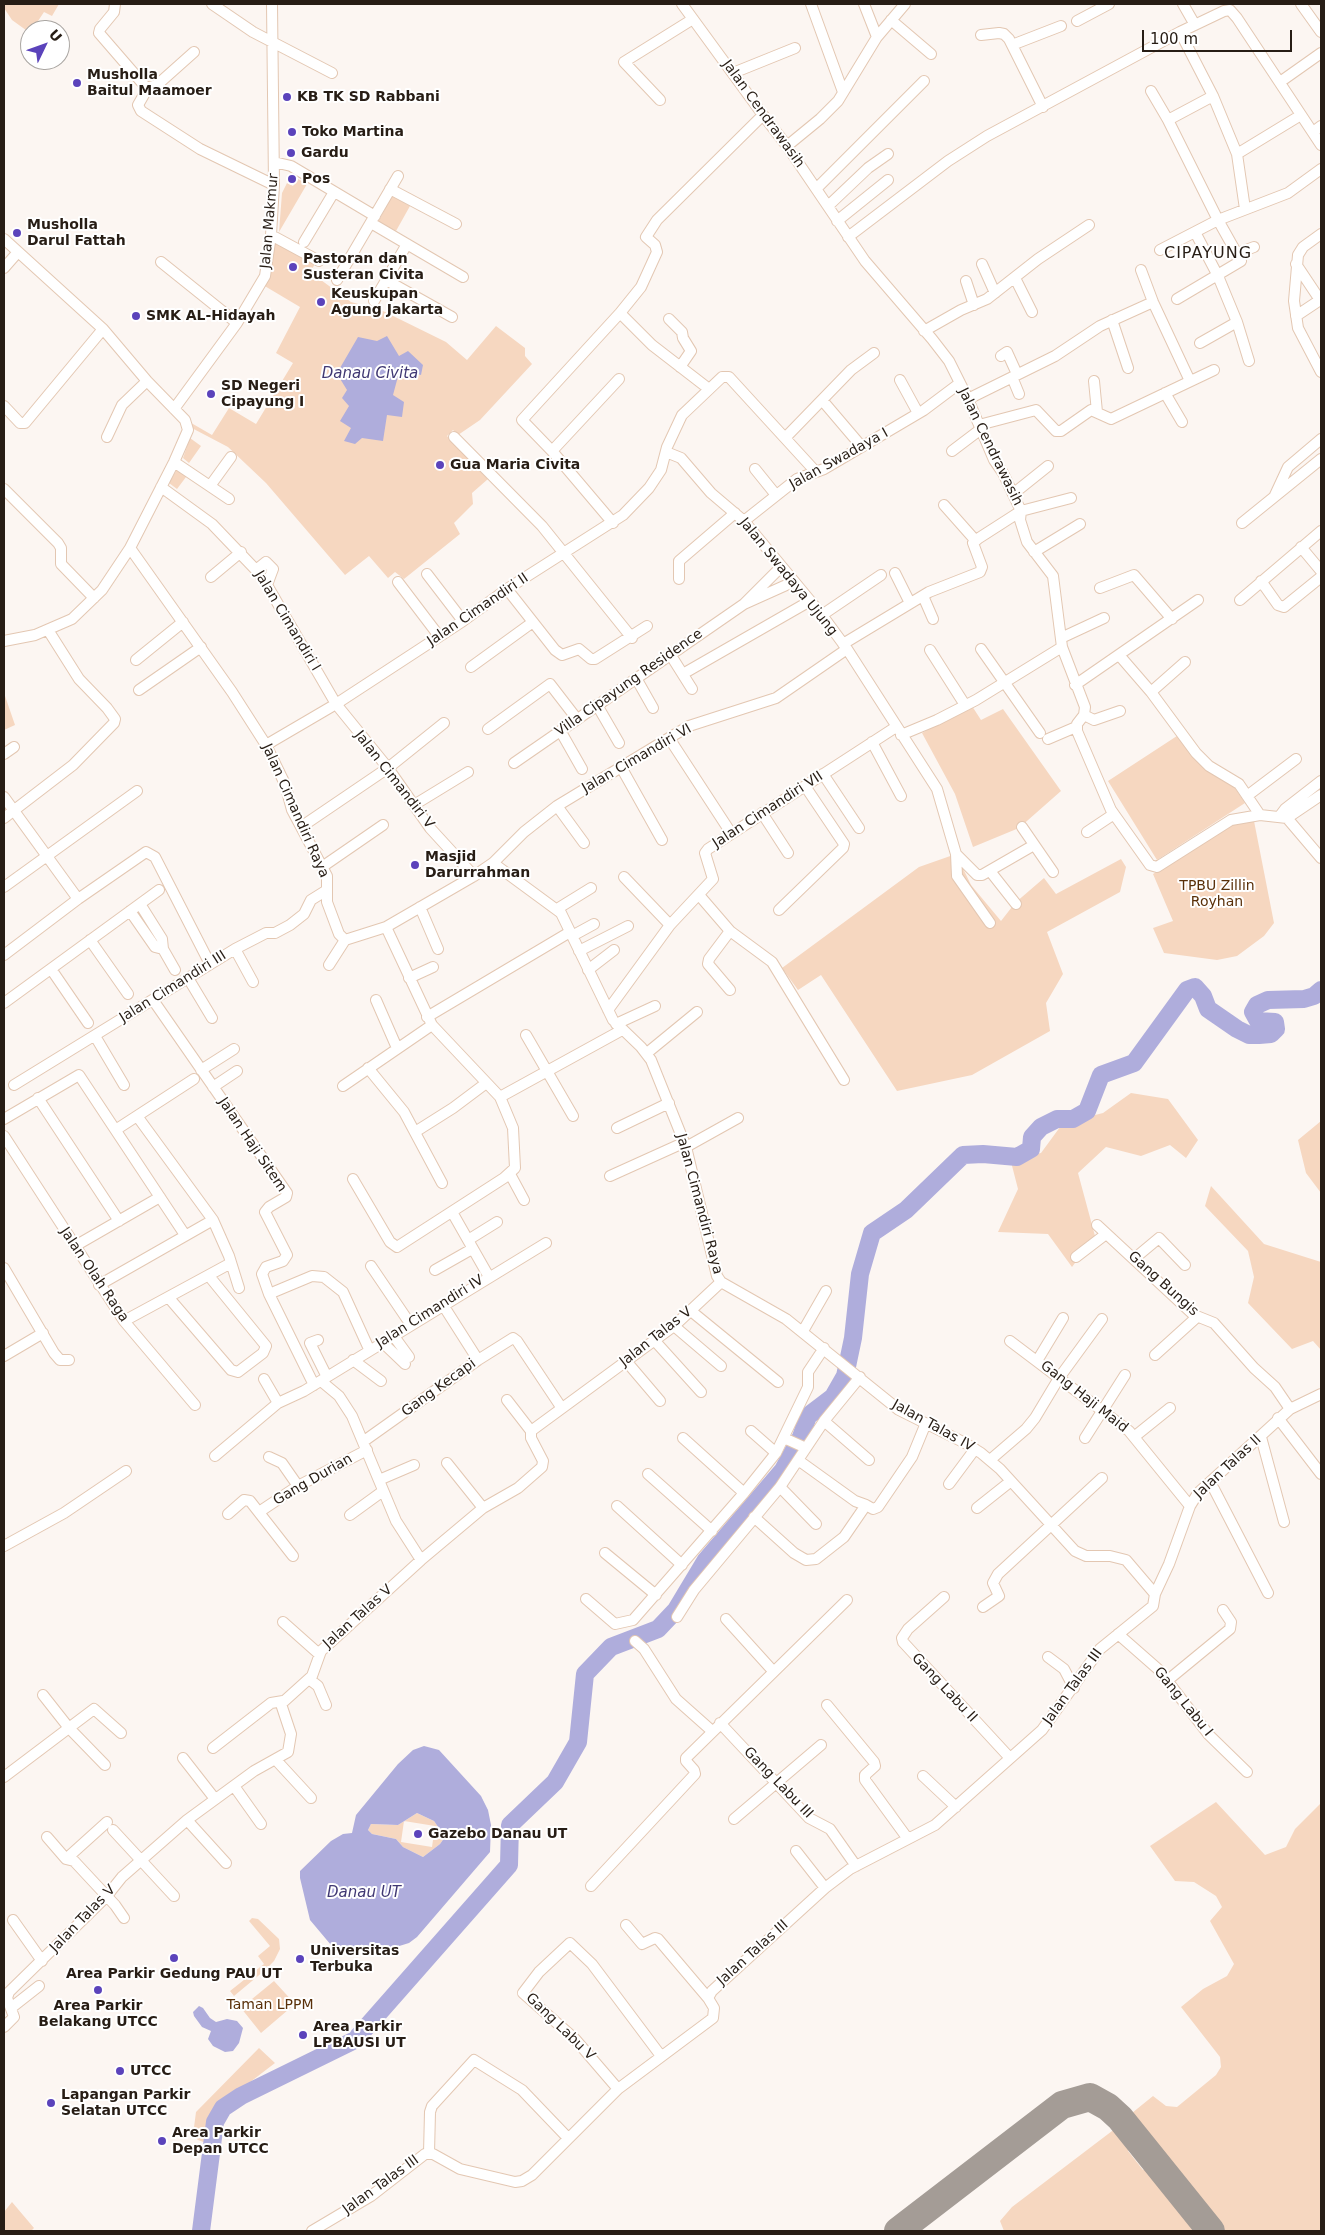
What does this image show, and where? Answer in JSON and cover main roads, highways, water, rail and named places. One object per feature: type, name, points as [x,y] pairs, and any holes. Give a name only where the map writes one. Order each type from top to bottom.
[{"type":"water","name":"Danau Civita","points":[[387,336],[399,356],[408,351],[423,365],[421,375],[400,369],[393,395],[404,402],[402,417],[387,415],[383,441],[362,438],[355,444],[344,441],[351,428],[340,421],[349,406],[342,398],[347,390],[339,377],[343,370],[340,368],[358,337],[377,341]]},
{"type":"water","name":"Danau UT","points":[[424,1746],[439,1750],[481,1796],[488,1810],[491,1825],[490,1852],[417,1937],[409,1943],[383,1951],[341,1949],[331,1945],[310,1920],[300,1871],[331,1841],[343,1834],[352,1833],[356,1815],[398,1764],[413,1750]],"holes":[[[417,1813],[434,1821],[445,1837],[440,1844],[423,1857],[403,1847],[396,1839],[372,1834],[368,1830],[371,1824],[398,1825]]]},
{"type":"water","points":[[199,2006],[216,2022],[227,2019],[237,2021],[243,2028],[239,2043],[233,2051],[225,2052],[213,2046],[208,2039],[211,2031],[202,2027],[194,2016],[193,2012]]},
{"type":"waterway","points":[[201,2231],[215,2122],[223,2108],[241,2096],[355,2040],[509,1865],[510,1825],[555,1782],[578,1742],[585,1674],[611,1647],[658,1629],[676,1610],[706,1560],[783,1470],[801,1437],[808,1416],[833,1397],[845,1376],[853,1338],[860,1274],[872,1233],[906,1210],[963,1155],[983,1154],[1017,1157],[1031,1149],[1032,1137],[1041,1127],[1057,1119],[1073,1119],[1087,1111],[1101,1075],[1134,1063],[1187,990],[1195,987],[1203,996],[1208,1009],[1249,1035],[1271,1034],[1276,1029],[1275,1022],[1258,1021],[1253,1012],[1257,1005],[1268,1000],[1304,999],[1314,996],[1321,990]]},
{"type":"place","name":"Musholla Baitul Maamoer","points":[[77,83]]},
{"type":"place","name":"KB TK SD Rabbani","points":[[287,97]]},
{"type":"place","name":"Toko Martina","points":[[292,132]]},
{"type":"place","name":"Gardu","points":[[291,153]]},
{"type":"place","name":"Pos","points":[[292,179]]},
{"type":"place","name":"Musholla Darul Fattah","points":[[17,233]]},
{"type":"place","name":"Pastoran dan Susteran Civita","points":[[293,267]]},
{"type":"place","name":"Keuskupan Agung Jakarta","points":[[321,302]]},
{"type":"place","name":"SMK AL-Hidayah","points":[[136,316]]},
{"type":"place","name":"SD Negeri Cipayung I","points":[[211,394]]},
{"type":"place","name":"Gua Maria Civita","points":[[440,465]]},
{"type":"place","name":"Masjid Darurrahman","points":[[415,865]]},
{"type":"place","name":"Gazebo Danau UT","points":[[418,1834]]},
{"type":"place","name":"Area Parkir Gedung PAU UT","points":[[174,1958]]},
{"type":"place","name":"Universitas Terbuka","points":[[300,1959]]},
{"type":"place","name":"Area Parkir Belakang UTCC","points":[[98,1990]]},
{"type":"place","name":"Area Parkir LPBAUSI UT","points":[[303,2035]]},
{"type":"place","name":"UTCC","points":[[120,2071]]},
{"type":"place","name":"Lapangan Parkir Selatan UTCC","points":[[51,2103]]},
{"type":"place","name":"Area Parkir Depan UTCC","points":[[162,2141]]},
{"type":"district","name":"CIPAYUNG","points":[[1208,254]]},
{"type":"park label","name":"TPBU Zillin Royhan","points":[[1217,894]]},
{"type":"park label","name":"Taman LPPM","points":[[270,2005]]}]
